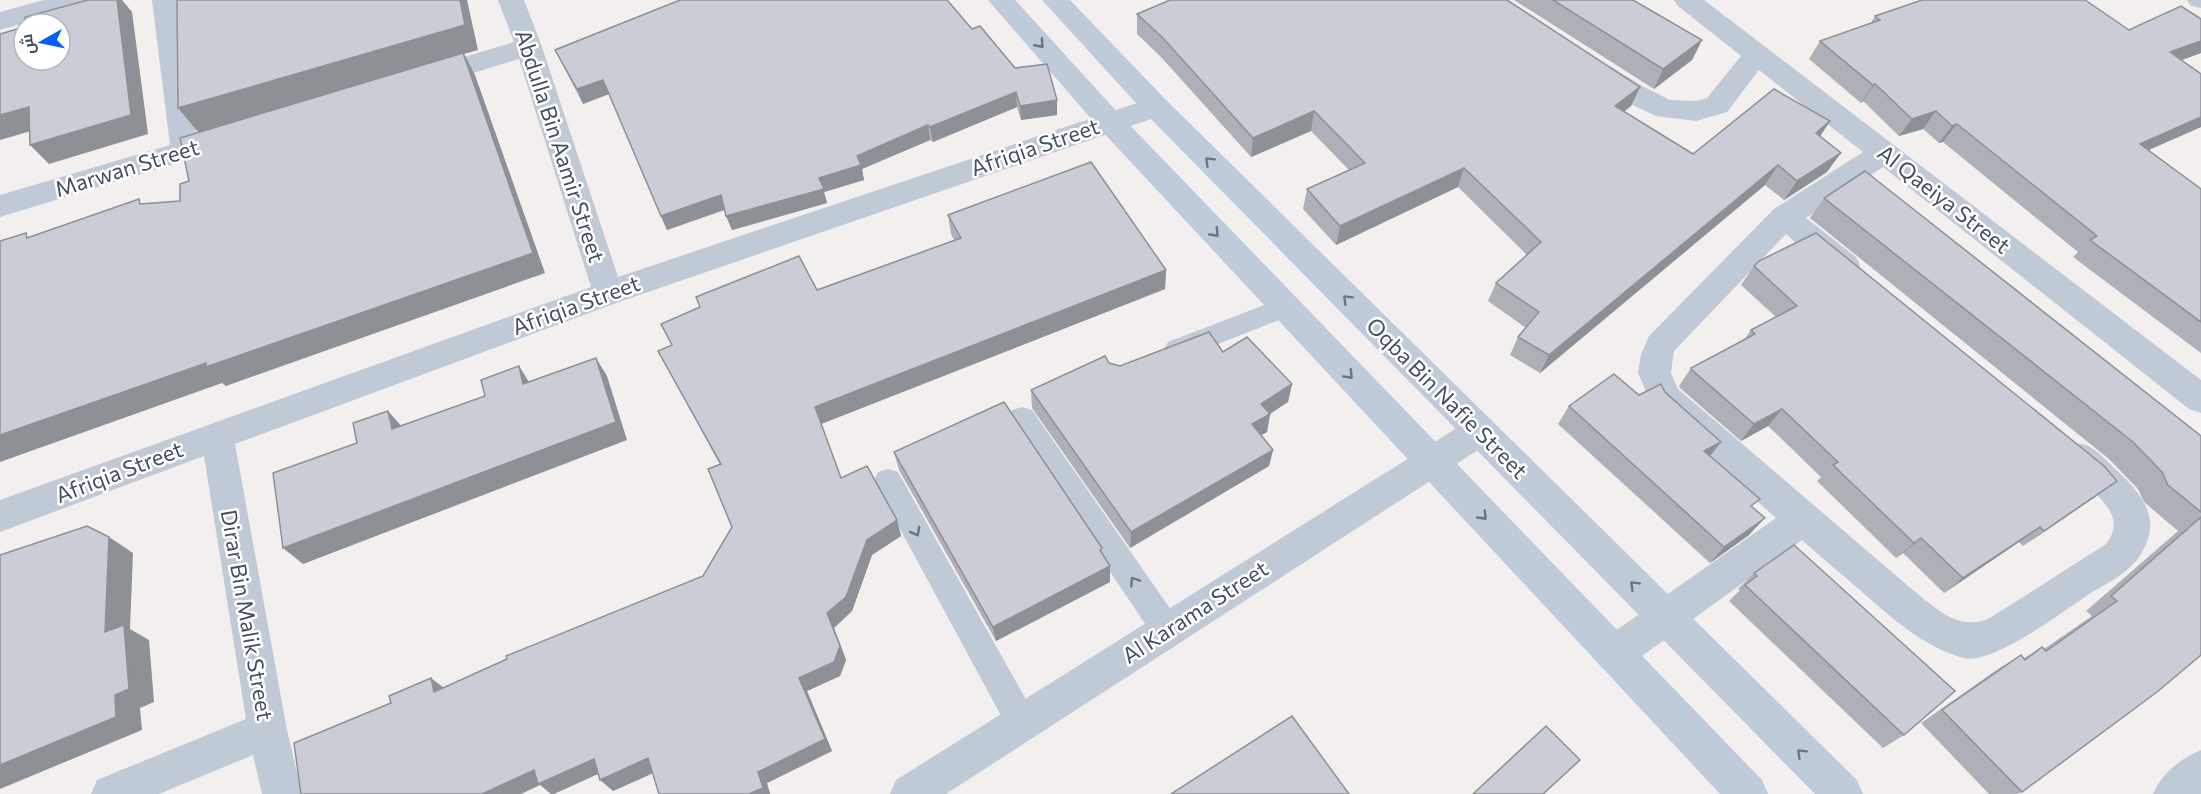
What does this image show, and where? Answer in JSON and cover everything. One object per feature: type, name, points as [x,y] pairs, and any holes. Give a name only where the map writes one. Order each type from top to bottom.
[{"type":"street","points":[[0,21],[74,0]]},
{"type":"street","points":[[165,0],[186,150]]},
{"type":"street","name":"Abdulla Bin Aamir Street","points":[[512,0],[608,293]]},
{"type":"street","points":[[1001,0],[1110,122],[1748,794]]},
{"type":"street","name":"Oqba Bin Nafie Street","points":[[1054,0],[1156,107],[1843,794]]},
{"type":"street","name":"Al Qaeiya Street","points":[[1687,0],[2201,399]]},
{"type":"street","points":[[403,85],[529,47]]},
{"type":"street","points":[[1577,57],[1634,94],[1666,109],[1696,111],[1717,105],[1757,54]]},
{"type":"street","name":"Afriqia Street","points":[[0,516],[608,293],[1156,107]]},
{"type":"street","name":"Marwan Street","points":[[0,206],[254,130]]},
{"type":"street","points":[[1883,153],[1785,217],[1660,345],[1653,363],[1655,381],[1666,399],[1802,520],[1942,633],[1968,642],[1986,638],[2003,630],[2119,555],[2131,539],[2134,520],[2120,497],[2096,471],[2050,434]]},
{"type":"street","points":[[1785,217],[1868,284]]},
{"type":"street","name":"Al Karama Street","points":[[910,794],[1480,431]]},
{"type":"street","name":"Dirar Bin Malik Street","points":[[217,435],[267,730],[282,794]]},
{"type":"street","points":[[1614,654],[1802,520]]},
{"type":"street","points":[[111,794],[267,730]]},
{"type":"street","points":[[2173,794],[2201,770]]},
{"type":"lane","points":[[1152,358],[1285,307]]},
{"type":"lane","points":[[1022,418],[1167,630]]},
{"type":"lane","points":[[888,481],[1022,723]]},
{"type":"building","points":[[88,0],[117,0],[131,115],[30,145],[29,107],[0,115],[0,34],[12,30],[12,72],[72,72],[72,12],[44,12]]},
{"type":"building","points":[[177,0],[460,0],[465,25],[178,108]]},
{"type":"building","points":[[680,0],[947,0],[972,29],[980,26],[1015,68],[1047,64],[1057,100],[1020,106],[1016,92],[930,127],[928,125],[857,156],[861,165],[819,178],[824,189],[726,216],[721,195],[661,216],[603,80],[577,89],[555,50]]},
{"type":"building","points":[[1170,0],[1507,0],[1640,87],[1615,106],[1693,154],[1774,89],[1830,121],[1816,133],[1841,153],[1797,181],[1778,165],[1549,355],[1518,337],[1539,312],[1496,283],[1541,242],[1464,168],[1340,226],[1307,189],[1365,163],[1314,111],[1253,138],[1162,37],[1137,14]]},
{"type":"building","points":[[1553,0],[1633,0],[1702,40],[1663,69]]},
{"type":"building","points":[[1922,0],[2085,0],[2129,30],[2181,6],[2201,19],[2201,41],[2170,52],[2201,74],[2201,117],[2140,144],[2201,189],[2201,322],[2090,240],[2097,236],[1957,124],[1952,126],[1936,111],[1912,119],[1875,84],[1873,85],[1820,41],[1880,20],[1875,16]]},
{"type":"building","points":[[463,53],[533,253],[206,367],[206,363],[0,435],[0,241],[26,233],[27,238],[139,199],[140,204],[180,201],[180,184],[189,181],[180,138]]},
{"type":"building","points":[[1091,162],[1166,270],[815,407],[841,478],[867,466],[897,520],[867,540],[846,597],[827,613],[840,646],[834,662],[799,678],[825,739],[758,772],[763,788],[749,794],[659,794],[648,758],[600,780],[594,759],[538,784],[534,770],[482,794],[301,794],[294,743],[391,703],[389,696],[431,678],[434,692],[507,659],[506,656],[703,576],[732,527],[708,469],[721,464],[658,351],[672,345],[661,324],[700,307],[696,297],[799,256],[817,290],[961,238],[948,215]]},
{"type":"building","points":[[1865,171],[2201,436],[2201,512],[2168,485],[2162,472],[2133,442],[1824,198]]},
{"type":"building","points":[[1816,233],[2104,466],[2117,481],[2044,531],[2040,527],[1963,578],[1921,538],[1914,543],[1833,465],[1838,462],[1782,409],[1754,424],[1691,368],[1755,334],[1751,330],[1797,306],[1754,266],[1759,261]]},
{"type":"building","points":[[1209,332],[1223,352],[1247,337],[1292,384],[1261,404],[1270,414],[1252,424],[1273,450],[1131,532],[1031,390],[1105,356],[1109,363],[1120,366]]},
{"type":"building","points":[[596,358],[616,422],[283,548],[273,473],[357,443],[353,423],[388,411],[392,429],[485,396],[481,380],[519,366],[523,384]]},
{"type":"building","points":[[1614,374],[1639,395],[1661,384],[1665,392],[1721,442],[1704,451],[1760,499],[1751,506],[1765,518],[1724,547],[1569,406]]},
{"type":"building","points":[[1004,402],[1102,548],[1100,550],[1110,566],[993,627],[894,452]]},
{"type":"building","points":[[2201,517],[2201,655],[2157,692],[2022,792],[1942,710],[2021,655],[2025,660],[2042,647],[2046,651],[2117,601],[2111,596]]},
{"type":"building","points":[[87,526],[109,537],[105,632],[124,625],[129,689],[115,695],[116,717],[0,765],[0,555]]},
{"type":"building","points":[[1794,545],[1955,691],[1904,735],[1745,585],[1757,576],[1754,573]]},
{"type":"building","points":[[1292,716],[1349,794],[1171,794]]},
{"type":"building","points":[[1546,726],[1580,760],[1543,794],[1473,794]]}]
